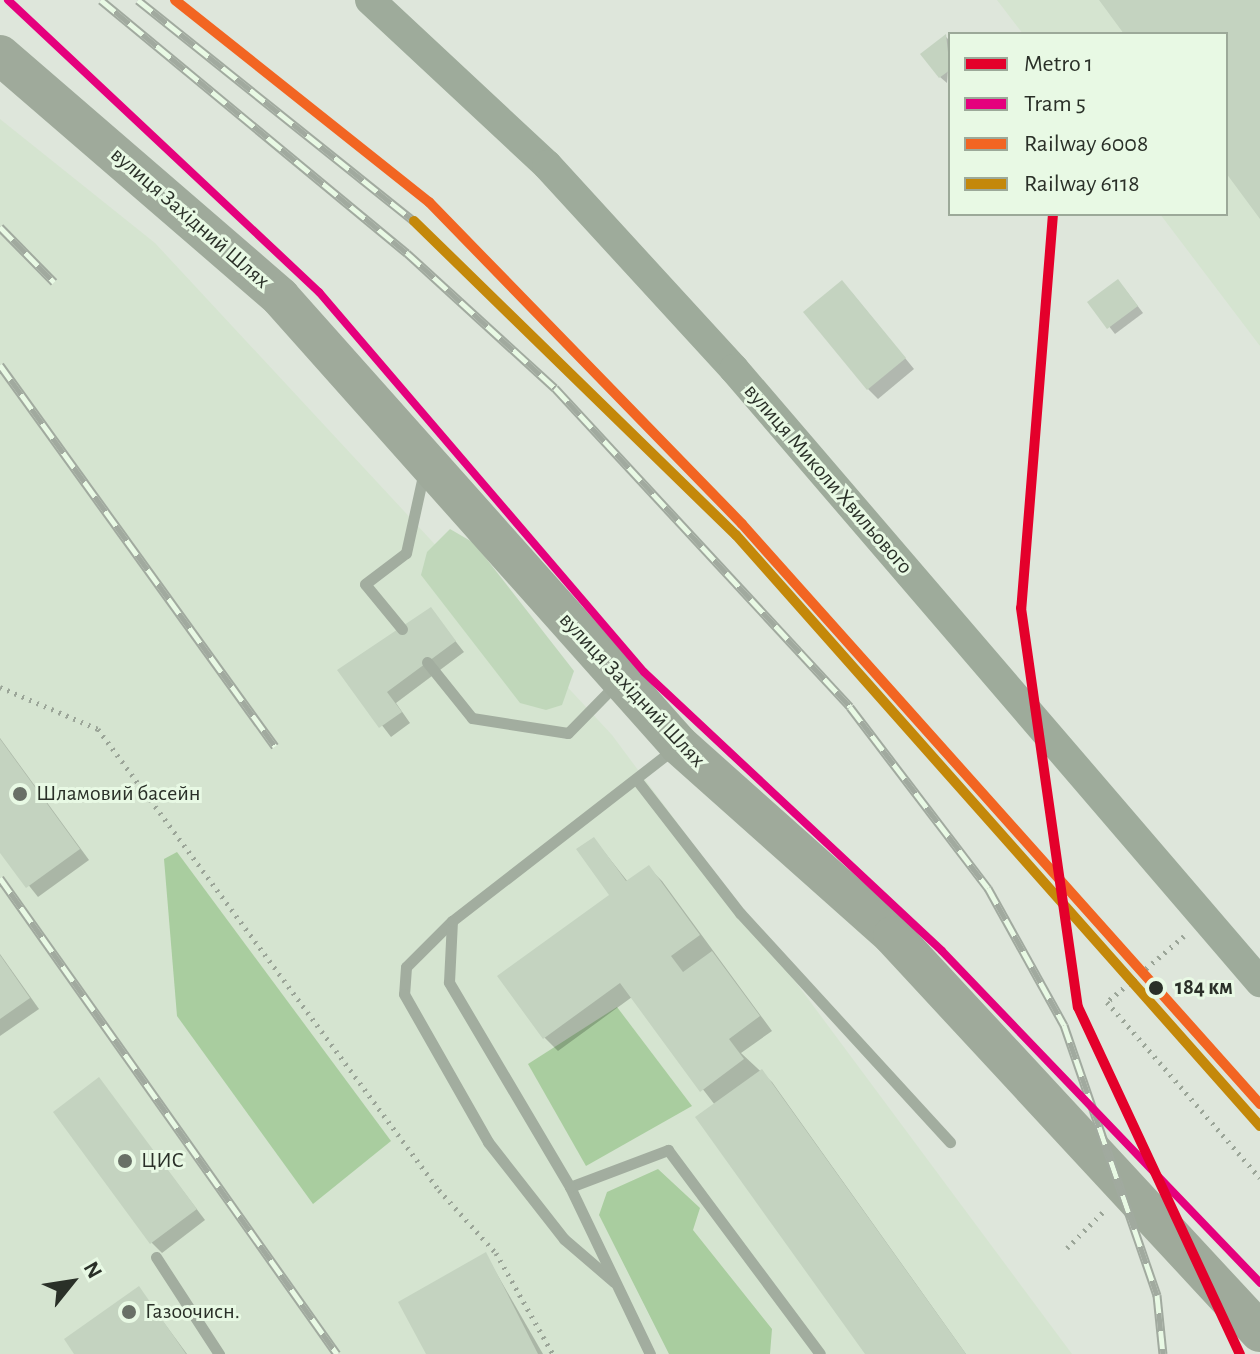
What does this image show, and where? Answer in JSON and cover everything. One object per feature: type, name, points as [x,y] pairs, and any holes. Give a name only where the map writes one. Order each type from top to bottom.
[{"type":"highway","name":"вулиця Західний Шлях","points":[[0,55],[280,297],[679,745],[893,936],[1130,1184],[1260,1332]]},
{"type":"street","name":"вулиця Миколи Хвильового","points":[[370,0],[547,165],[734,369],[1260,982]]},
{"type":"lane","points":[[402,629],[365,584],[406,553],[426,459]]},
{"type":"lane","points":[[427,662],[472,718],[568,733],[619,681]]},
{"type":"lane","points":[[617,1285],[564,1239],[488,1142],[404,994],[406,967],[452,921],[679,745]]},
{"type":"lane","points":[[636,779],[740,913],[950,1142]]},
{"type":"lane","points":[[452,921],[449,982],[570,1187],[650,1354]]},
{"type":"lane","points":[[570,1187],[668,1150],[820,1354]]},
{"type":"lane","points":[[156,1257],[219,1354]]},
{"type":"path","points":[[0,687],[98,729],[439,1190],[496,1253],[553,1354]]},
{"type":"path","points":[[1231,948],[1190,931],[1107,1002],[1260,1178]]},
{"type":"path","points":[[1067,1248],[1130,1184]]},
{"type":"shaded area","points":[[997,0],[1260,0],[1260,346],[1162,216],[1228,216],[1228,32],[1021,32]]},
{"type":"shaded area","points":[[0,119],[155,243],[612,735],[1072,1354],[0,1354]]},
{"type":"shaded area","points":[[450,529],[474,543],[574,671],[562,705],[546,710],[520,703],[421,575],[427,552]]},
{"type":"green space","points":[[177,852],[391,1141],[313,1204],[177,1016],[164,859]]},
{"type":"green space","points":[[617,1007],[692,1106],[586,1166],[528,1064]]},
{"type":"green space","points":[[658,1169],[700,1208],[693,1230],[772,1329],[770,1354],[669,1354],[599,1215],[607,1192]]},
{"type":"building","points":[[1099,0],[1260,0],[1260,219],[1228,176],[1228,32],[1123,32]]},
{"type":"building","points":[[946,34],[948,71],[939,78],[920,54]]},
{"type":"building","points":[[1118,279],[1138,306],[1107,329],[1087,302]]},
{"type":"building","points":[[842,280],[906,358],[867,390],[803,312]]},
{"type":"building","points":[[431,607],[456,641],[387,692],[402,712],[379,728],[337,670]]},
{"type":"building","name":"Шламовий басейн","points":[[0,739],[80,849],[26,888],[0,853]]},
{"type":"building","points":[[594,837],[626,881],[649,865],[700,935],[671,956],[683,972],[712,951],[760,1016],[729,1039],[744,1059],[700,1092],[620,983],[543,1039],[497,976],[609,895],[576,849]]},
{"type":"building","points":[[0,955],[30,998],[0,1019]]},
{"type":"building","points":[[762,1069],[966,1354],[865,1354],[695,1117]]},
{"type":"building","name":"ЦИС","points":[[99,1077],[197,1209],[150,1244],[53,1112]]},
{"type":"building","points":[[486,1252],[538,1354],[426,1354],[398,1302]]},
{"type":"building","name":"Газоочисн.","points":[[139,1286],[186,1354],[74,1354],[64,1339]]},
{"type":"railway","points":[[101,0],[407,253],[555,388],[850,707],[988,888],[1064,1025],[1157,1295],[1163,1354]]},
{"type":"railway","points":[[138,0],[414,221]]},
{"type":"railway","points":[[0,227],[54,282]]},
{"type":"railway","points":[[0,365],[275,746]]},
{"type":"railway","points":[[0,878],[337,1354]]},
{"type":"metro line","name":"1","points":[[1053,216],[1021,608],[1078,1007],[1240,1354]]},
{"type":"tram line","name":"5","points":[[8,0],[319,292],[644,672],[942,951],[1260,1283]]},
{"type":"rail line","name":"6008","points":[[175,0],[429,202],[742,524],[1260,1104]]},
{"type":"rail line","name":"6118","points":[[414,221],[736,535],[1260,1126]]},
{"type":"place","name":"Шламовий басейн","points":[[20,794]]},
{"type":"place","name":"184 км","points":[[1156,988]]},
{"type":"place","name":"ЦИС","points":[[125,1161]]},
{"type":"place","name":"Газоочисн.","points":[[129,1312]]}]
